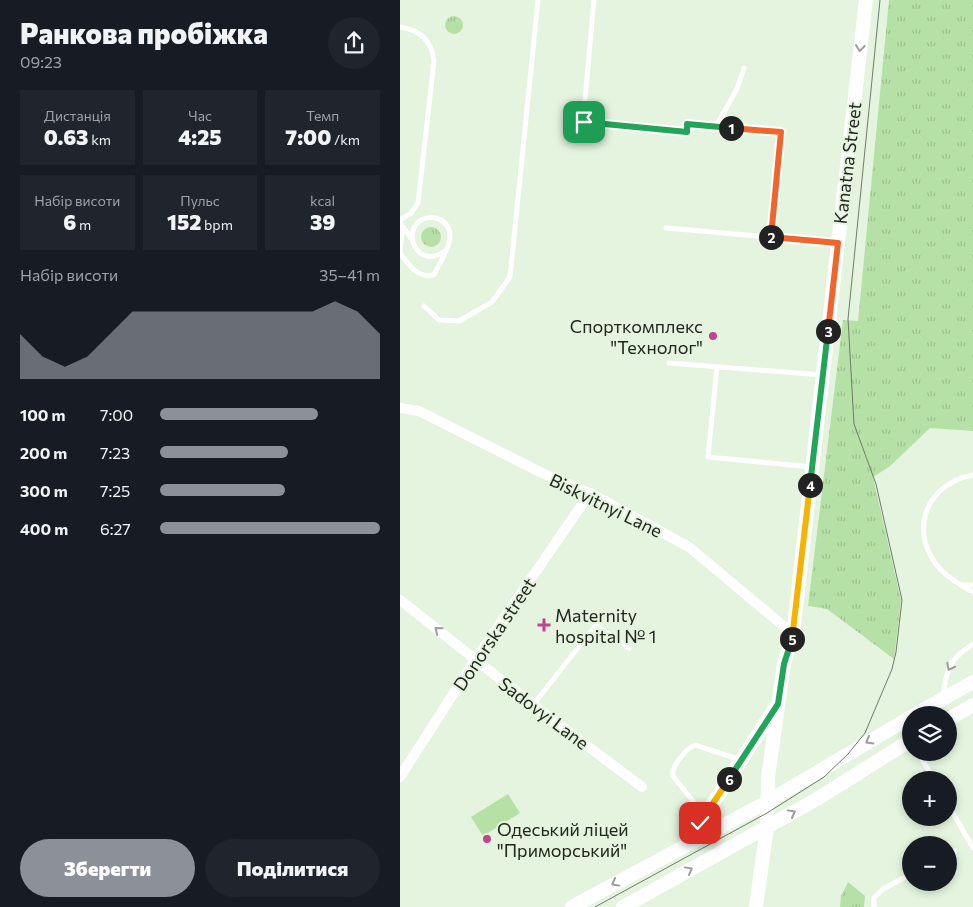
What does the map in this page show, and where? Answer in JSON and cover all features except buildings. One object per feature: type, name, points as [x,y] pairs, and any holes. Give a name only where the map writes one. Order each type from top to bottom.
[{"type":"main road","name":"Kanatna Street","points":[[756,907],[767,827],[767,802],[778,704],[784,664],[793,634],[866,0]]},
{"type":"main road","points":[[930,706],[973,682]]},
{"type":"main road","points":[[686,844],[778,704]]},
{"type":"main road","points":[[957,714],[973,705]]},
{"type":"main road","points":[[572,907],[767,802],[902,722]]},
{"type":"main road","points":[[623,907],[817,799],[902,746]]},
{"type":"street","name":"Biskvitnyi Lane","points":[[400,408],[419,411],[544,474],[590,493],[689,547],[793,634]]},
{"type":"street","name":"Donorska street","points":[[400,777],[475,660],[590,493]]},
{"type":"street","name":"Sadovyi Lane","points":[[400,600],[533,705],[642,787]]},
{"type":"lane","points":[[424,306],[439,320],[459,321],[492,302],[510,277],[538,0]]},
{"type":"lane","points":[[594,0],[584,122],[687,132],[687,124],[781,132],[771,237]]},
{"type":"lane","points":[[400,27],[410,29],[422,35],[433,52],[434,61],[418,203],[401,223],[400,252],[412,269],[424,276],[434,275],[451,239],[450,232],[443,221],[437,218],[424,218],[414,226],[411,238]]},
{"type":"lane","points":[[716,126],[737,89],[744,68]]},
{"type":"lane","points":[[401,223],[416,250],[426,256],[433,257],[445,251]]},
{"type":"lane","points":[[666,228],[838,243]]},
{"type":"lane","points":[[669,363],[823,375]]},
{"type":"lane","points":[[717,367],[708,457],[812,467]]},
{"type":"lane","points":[[973,476],[954,481],[942,490],[930,501],[922,522],[925,541],[931,556],[941,570],[960,585],[973,592]]},
{"type":"lane","points":[[960,585],[973,585]]},
{"type":"lane","points":[[533,705],[596,625],[629,648]]},
{"type":"lane","points":[[942,699],[946,676],[952,661],[973,644]]},
{"type":"lane","points":[[705,816],[673,776],[674,767],[690,748],[695,745],[742,760]]},
{"type":"lane","points":[[957,820],[973,848]]},
{"type":"lane","points":[[874,907],[874,898],[882,889],[902,879]]},
{"type":"green space","points":[[889,0],[973,0],[973,431],[930,428],[889,467],[873,477],[901,600],[894,659],[827,609],[808,606],[843,320],[858,321]]},
{"type":"green space","points":[[450,16],[458,16],[463,21],[461,32],[450,34],[445,29],[445,21]]},
{"type":"green space","points":[[431,227],[438,230],[441,237],[438,244],[431,247],[424,244],[421,237],[424,230]]},
{"type":"green space","points":[[508,794],[520,813],[483,836],[471,817]]},
{"type":"green space","points":[[848,882],[865,896],[864,907],[840,907],[841,896]]},
{"type":"tram line","points":[[595,907],[767,813],[824,777],[848,754],[865,733],[892,669],[896,652],[902,600],[876,484],[854,424],[848,319],[880,0]]},
{"type":"place","name":"Спорткомплекс \"Технолог\"","points":[[713,336]]},
{"type":"place","name":"Maternity hospital № 1","points":[[544,625]]},
{"type":"place","name":"Одеський ліцей \"Приморський\"","points":[[487,839]]},
{"type":"route","points":[[584,122],[687,132],[687,124],[781,132],[771,237],[838,243],[793,634],[784,664],[778,704],[700,823]]}]
